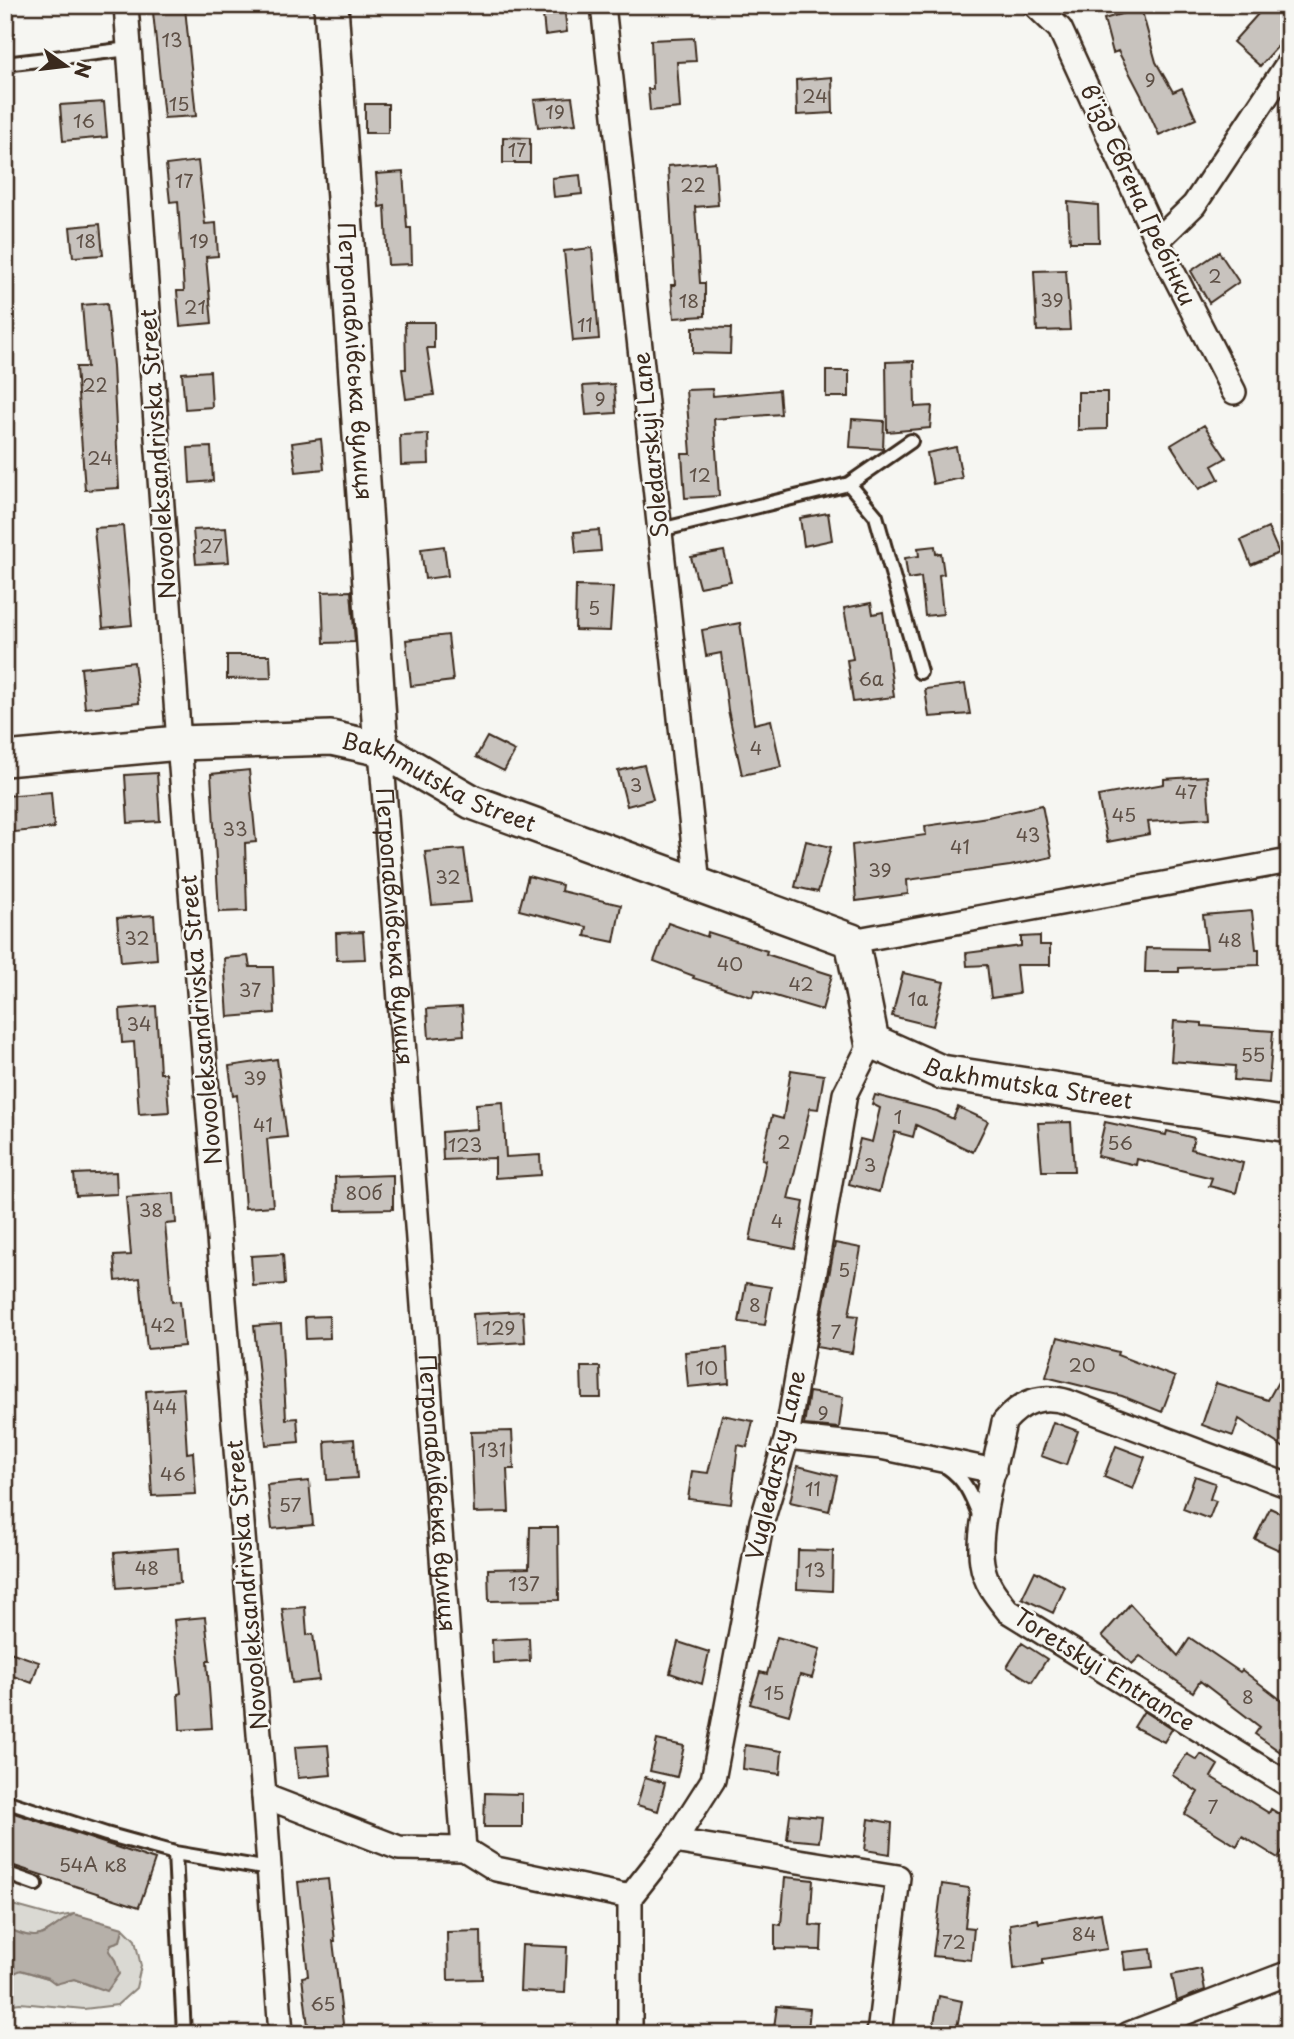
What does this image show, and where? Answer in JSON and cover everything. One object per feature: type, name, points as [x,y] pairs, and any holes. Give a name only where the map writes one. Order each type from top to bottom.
[{"type":"street","name":"Novooleksandrivska Street","points":[[126,5],[179,743],[281,2034]]},
{"type":"street","name":"Петропавлівська вулиця","points":[[331,5],[381,749],[464,1849]]},
{"type":"street","name":"Soledarskyi Lane","points":[[603,5],[698,884]]},
{"type":"street","name":"в'їзд Євгена Гребінки","points":[[1035,5],[1060,29],[1157,241],[1234,392]]},
{"type":"street","points":[[1157,241],[1194,205],[1289,62]]},
{"type":"street","name":"Bakhmutska Street","points":[[5,760],[179,743],[331,738],[381,749],[472,802],[852,941]]},
{"type":"street","points":[[872,1041],[852,941],[1289,861]]},
{"type":"street","name":"Bakhmutska Street","points":[[872,1041],[941,1072],[1289,1125]]},
{"type":"street","name":"Vugledarsky Lane","points":[[630,1896],[674,1841],[713,1780],[762,1521],[787,1437],[845,1094],[872,1041]]},
{"type":"street","name":"Toretskyi Entrance","points":[[1289,1486],[1055,1398],[1040,1398],[1026,1403],[1004,1422],[983,1527],[982,1564],[990,1590],[1008,1611],[1289,1785]]},
{"type":"street","points":[[787,1437],[881,1447],[994,1471]]},
{"type":"street","points":[[264,1796],[399,1848],[464,1849],[496,1869],[630,1896],[631,2034]]},
{"type":"street","points":[[674,1841],[898,1877],[879,2034]]},
{"type":"street","points":[[1129,2034],[1289,1973]]},
{"type":"lane","points":[[5,64],[130,49]]},
{"type":"lane","points":[[660,530],[849,484],[911,441]]},
{"type":"lane","points":[[849,484],[876,516],[920,672]]},
{"type":"lane","points":[[935,1459],[958,1474],[969,1489],[983,1527]]},
{"type":"lane","points":[[5,1801],[106,1834],[176,1853],[269,1869]]},
{"type":"lane","points":[[176,1853],[184,2034]]},
{"type":"lane","points":[[5,1873],[36,1884]]},
{"type":"shaded area","points":[[5,1903],[56,1917],[74,1914],[49,1931],[27,1936],[5,1927]]},
{"type":"shaded area","points":[[74,1914],[123,1928],[120,1941],[111,1944],[109,1951],[119,1974],[107,1991],[74,1979],[56,1984],[48,1978],[21,1970],[5,1977],[5,1927],[27,1936],[35,1936],[49,1931]]},
{"type":"shaded area","points":[[123,1928],[135,1940],[141,1966],[136,1988],[117,2005],[84,2009],[20,2003],[5,2005],[5,1977],[20,1970],[56,1983],[74,1979],[94,1987],[115,1960],[109,1952],[111,1944],[120,1941]]},
{"type":"building","points":[[542,5],[564,5],[567,32],[545,35]]},
{"type":"building","points":[[1266,5],[1289,5],[1289,34],[1260,66],[1233,42]]},
{"type":"building","points":[[185,8],[196,116],[164,118],[153,12]]},
{"type":"building","points":[[1141,8],[1156,62],[1173,92],[1182,88],[1196,119],[1159,135],[1118,51],[1113,53],[1104,19]]},
{"type":"building","points":[[694,38],[696,61],[677,62],[680,108],[650,111],[648,89],[653,89],[651,40]]},
{"type":"building","points":[[832,77],[833,113],[797,115],[796,80]]},
{"type":"building","points":[[572,97],[576,124],[538,127],[534,100]]},
{"type":"building","points":[[104,102],[107,137],[63,141],[60,105]]},
{"type":"building","points":[[365,104],[388,104],[388,133],[365,133]]},
{"type":"building","points":[[503,137],[530,138],[530,163],[503,163]]},
{"type":"building","points":[[198,161],[205,224],[216,223],[218,256],[206,257],[212,323],[180,326],[177,291],[184,291],[178,201],[170,202],[166,165]]},
{"type":"building","points":[[715,162],[718,205],[695,207],[700,283],[705,283],[705,316],[674,318],[671,285],[675,285],[668,166]]},
{"type":"building","points":[[403,172],[407,228],[411,228],[412,264],[388,265],[385,206],[379,207],[376,174]]},
{"type":"building","points":[[580,175],[582,194],[554,197],[552,178]]},
{"type":"building","points":[[1068,202],[1098,205],[1099,242],[1070,242]]},
{"type":"building","points":[[100,224],[103,255],[73,257],[70,227]]},
{"type":"building","points":[[592,248],[599,339],[573,341],[564,251]]},
{"type":"building","points":[[1219,252],[1239,282],[1209,303],[1191,271]]},
{"type":"building","points":[[1066,270],[1070,330],[1037,331],[1034,271]]},
{"type":"building","points":[[107,303],[119,488],[85,490],[76,367],[87,367],[82,305]]},
{"type":"building","points":[[405,322],[434,322],[434,348],[427,348],[434,395],[406,399],[402,369],[406,369]]},
{"type":"building","points":[[693,327],[731,328],[730,354],[693,353]]},
{"type":"building","points":[[914,361],[915,407],[932,406],[930,428],[887,432],[886,362]]},
{"type":"building","points":[[210,371],[212,407],[185,409],[182,373]]},
{"type":"building","points":[[826,371],[849,371],[849,397],[826,397]]},
{"type":"building","points":[[614,384],[616,413],[586,415],[583,386]]},
{"type":"building","points":[[712,389],[713,396],[779,390],[781,414],[714,419],[719,496],[685,498],[682,454],[691,454],[686,390]]},
{"type":"building","points":[[1078,392],[1107,392],[1107,429],[1078,430]]},
{"type":"building","points":[[852,419],[884,421],[883,449],[850,447]]},
{"type":"building","points":[[1204,425],[1226,458],[1212,466],[1219,479],[1199,489],[1171,445]]},
{"type":"building","points":[[428,434],[429,464],[401,465],[400,435]]},
{"type":"building","points":[[321,439],[324,469],[296,472],[292,443]]},
{"type":"building","points":[[211,447],[213,481],[190,483],[188,448]]},
{"type":"building","points":[[956,447],[962,478],[933,484],[927,453]]},
{"type":"building","points":[[828,513],[832,540],[804,546],[800,518]]},
{"type":"building","points":[[123,526],[132,625],[103,628],[94,528]]},
{"type":"building","points":[[226,528],[229,562],[196,564],[193,530]]},
{"type":"building","points":[[1268,528],[1279,553],[1251,565],[1241,540]]},
{"type":"building","points":[[599,530],[601,551],[576,553],[574,532]]},
{"type":"building","points":[[444,546],[448,576],[425,579],[421,549]]},
{"type":"building","points":[[935,546],[936,554],[941,553],[944,574],[939,575],[943,614],[925,616],[921,577],[908,579],[905,558],[919,556],[918,548]]},
{"type":"building","points":[[724,551],[731,581],[699,587],[691,557]]},
{"type":"building","points":[[576,586],[613,587],[610,631],[575,630]]},
{"type":"building","points":[[351,591],[355,642],[324,643],[322,592]]},
{"type":"building","points":[[871,603],[873,614],[883,612],[894,697],[853,702],[847,660],[853,659],[844,608]]},
{"type":"building","points":[[740,623],[754,724],[771,720],[781,767],[742,775],[728,710],[721,653],[706,656],[702,630]]},
{"type":"building","points":[[448,635],[453,681],[411,686],[406,640]]},
{"type":"building","points":[[227,655],[270,655],[271,678],[227,679]]},
{"type":"building","points":[[134,662],[139,703],[85,708],[81,668]]},
{"type":"building","points":[[965,684],[970,714],[929,717],[925,689]]},
{"type":"building","points":[[487,737],[515,751],[504,771],[476,757]]},
{"type":"building","points":[[644,765],[653,799],[627,806],[618,771]]},
{"type":"building","points":[[249,770],[256,842],[245,843],[247,911],[219,912],[211,774]]},
{"type":"building","points":[[157,773],[160,821],[128,823],[125,775]]},
{"type":"building","points":[[1207,776],[1210,818],[1148,822],[1150,834],[1107,842],[1098,796],[1164,784],[1164,779]]},
{"type":"building","points":[[51,792],[54,828],[5,833],[5,796]]},
{"type":"building","points":[[1042,805],[1052,857],[1010,866],[907,880],[908,894],[856,901],[852,845],[926,835],[925,826],[988,817]]},
{"type":"building","points":[[806,841],[831,847],[818,892],[795,887]]},
{"type":"building","points":[[464,849],[471,902],[432,905],[425,852]]},
{"type":"building","points":[[528,876],[562,885],[561,891],[621,905],[614,942],[585,936],[587,927],[519,910]]},
{"type":"building","points":[[1252,911],[1259,965],[1145,972],[1146,948],[1207,949],[1203,915]]},
{"type":"building","points":[[154,915],[157,959],[121,962],[117,918]]},
{"type":"building","points":[[668,923],[707,937],[708,932],[832,975],[822,1010],[755,990],[752,997],[693,978],[694,976],[654,961]]},
{"type":"building","points":[[363,932],[365,959],[337,960],[336,933]]},
{"type":"building","points":[[1040,936],[1040,945],[1050,945],[1050,965],[1016,965],[1019,994],[991,998],[987,965],[967,966],[966,953],[1021,946],[1021,937]]},
{"type":"building","points":[[248,956],[250,967],[273,967],[275,1013],[228,1017],[224,958]]},
{"type":"building","points":[[903,973],[944,982],[933,1026],[892,1016]]},
{"type":"building","points":[[156,1006],[160,1073],[166,1073],[169,1112],[139,1114],[134,1042],[122,1043],[120,1009]]},
{"type":"building","points":[[462,1007],[464,1035],[429,1038],[427,1009]]},
{"type":"building","points":[[1174,1021],[1202,1023],[1202,1026],[1273,1031],[1269,1083],[1234,1080],[1235,1066],[1171,1061]]},
{"type":"building","points":[[277,1059],[287,1137],[267,1139],[273,1206],[245,1208],[237,1095],[233,1096],[229,1066]]},
{"type":"building","points":[[791,1070],[824,1075],[818,1109],[810,1108],[788,1199],[804,1202],[795,1249],[750,1240],[766,1160],[762,1159],[772,1116],[783,1119]]},
{"type":"building","points":[[875,1095],[937,1111],[953,1119],[958,1107],[988,1121],[973,1152],[916,1125],[913,1137],[895,1132],[879,1192],[849,1184],[860,1139],[872,1142],[880,1108],[872,1104]]},
{"type":"building","points":[[503,1102],[506,1157],[540,1155],[541,1175],[495,1178],[495,1158],[443,1160],[442,1132],[477,1129],[476,1104]]},
{"type":"building","points":[[1071,1122],[1074,1171],[1042,1171],[1038,1123]]},
{"type":"building","points":[[1105,1122],[1166,1135],[1167,1131],[1194,1138],[1191,1149],[1243,1163],[1236,1193],[1209,1186],[1212,1178],[1137,1159],[1136,1165],[1097,1156]]},
{"type":"building","points":[[116,1172],[117,1194],[76,1196],[74,1174]]},
{"type":"building","points":[[393,1175],[393,1209],[336,1210],[335,1177]]},
{"type":"building","points":[[174,1193],[176,1223],[165,1224],[172,1302],[180,1301],[184,1346],[147,1349],[140,1278],[116,1281],[114,1256],[131,1255],[126,1197]]},
{"type":"building","points":[[835,1243],[861,1248],[849,1315],[858,1316],[852,1353],[816,1347]]},
{"type":"building","points":[[283,1254],[285,1284],[253,1286],[251,1256]]},
{"type":"building","points":[[746,1283],[771,1287],[765,1325],[739,1322]]},
{"type":"building","points":[[523,1311],[525,1342],[475,1345],[473,1314]]},
{"type":"building","points":[[329,1316],[330,1338],[306,1339],[305,1317]]},
{"type":"building","points":[[281,1324],[286,1419],[297,1418],[299,1442],[266,1445],[254,1326]]},
{"type":"building","points":[[1058,1337],[1118,1352],[1117,1355],[1175,1377],[1162,1412],[1122,1396],[1046,1377]]},
{"type":"building","points":[[727,1348],[729,1383],[688,1387],[685,1352]]},
{"type":"building","points":[[1289,1362],[1289,1451],[1239,1419],[1233,1436],[1202,1425],[1216,1383],[1268,1400]]},
{"type":"building","points":[[581,1367],[600,1367],[601,1398],[582,1398]]},
{"type":"building","points":[[183,1388],[187,1453],[193,1452],[196,1494],[152,1496],[146,1391]]},
{"type":"building","points":[[809,1392],[843,1397],[839,1428],[804,1425]]},
{"type":"building","points":[[722,1415],[753,1421],[747,1447],[738,1445],[731,1504],[688,1499],[692,1471],[708,1473]]},
{"type":"building","points":[[1053,1422],[1078,1431],[1066,1465],[1041,1456]]},
{"type":"building","points":[[512,1431],[514,1469],[507,1469],[509,1512],[474,1513],[471,1432]]},
{"type":"building","points":[[354,1439],[357,1478],[327,1480],[325,1441]]},
{"type":"building","points":[[1116,1446],[1145,1457],[1133,1489],[1104,1477]]},
{"type":"building","points":[[798,1466],[837,1476],[829,1511],[790,1502]]},
{"type":"building","points":[[1195,1476],[1215,1483],[1210,1499],[1216,1501],[1209,1519],[1183,1509]]},
{"type":"building","points":[[309,1481],[313,1525],[272,1529],[267,1485]]},
{"type":"building","points":[[1270,1508],[1289,1517],[1289,1530],[1279,1550],[1255,1539]]},
{"type":"building","points":[[530,1527],[558,1527],[559,1600],[489,1601],[488,1569],[529,1568]]},
{"type":"building","points":[[178,1548],[180,1583],[117,1588],[114,1553]]},
{"type":"building","points":[[798,1550],[833,1551],[832,1591],[797,1589]]},
{"type":"building","points":[[1035,1571],[1065,1587],[1053,1613],[1022,1598]]},
{"type":"building","points":[[1130,1604],[1178,1656],[1190,1638],[1240,1672],[1242,1670],[1289,1706],[1289,1758],[1255,1734],[1260,1727],[1200,1681],[1193,1692],[1140,1656],[1132,1664],[1102,1636]]},
{"type":"building","points":[[305,1607],[307,1635],[313,1634],[319,1680],[292,1683],[282,1609]]},
{"type":"building","points":[[205,1617],[210,1661],[207,1661],[212,1728],[180,1730],[178,1694],[181,1693],[174,1620]]},
{"type":"building","points":[[777,1637],[820,1649],[812,1678],[800,1675],[789,1715],[750,1704],[760,1672],[767,1674]]},
{"type":"building","points":[[529,1638],[530,1661],[493,1663],[492,1640]]},
{"type":"building","points":[[678,1642],[709,1652],[702,1684],[670,1673]]},
{"type":"building","points":[[1022,1643],[1047,1659],[1032,1682],[1007,1667]]},
{"type":"building","points":[[10,1652],[39,1662],[32,1683],[5,1673]]},
{"type":"building","points":[[1144,1711],[1172,1729],[1164,1742],[1134,1727]]},
{"type":"building","points":[[657,1740],[684,1746],[677,1777],[650,1771]]},
{"type":"building","points":[[328,1745],[331,1775],[298,1778],[295,1747]]},
{"type":"building","points":[[745,1745],[782,1751],[780,1774],[743,1769]]},
{"type":"building","points":[[1187,1754],[1197,1760],[1201,1754],[1218,1765],[1211,1777],[1269,1813],[1271,1809],[1289,1820],[1289,1841],[1278,1858],[1242,1836],[1237,1846],[1185,1814],[1198,1792],[1172,1775]]},
{"type":"building","points":[[645,1777],[665,1783],[658,1811],[637,1805]]},
{"type":"building","points":[[485,1793],[522,1794],[522,1827],[484,1827]]},
{"type":"building","points":[[5,1810],[155,1860],[139,1907],[5,1863]]},
{"type":"building","points":[[790,1814],[822,1817],[819,1842],[787,1839]]},
{"type":"building","points":[[869,1819],[892,1823],[890,1854],[865,1850]]},
{"type":"building","points":[[785,1877],[813,1880],[810,1925],[822,1926],[821,1950],[775,1949],[775,1924],[781,1925]]},
{"type":"building","points":[[328,1879],[344,2032],[309,2034],[302,1977],[308,1976],[298,1882]]},
{"type":"building","points":[[942,1884],[969,1888],[965,1927],[974,1928],[971,1960],[933,1956]]},
{"type":"building","points":[[1101,1913],[1107,1949],[1043,1959],[1043,1964],[1014,1969],[1010,1924],[1038,1919],[1039,1923]]},
{"type":"building","points":[[481,1931],[482,1979],[448,1980],[447,1932]]},
{"type":"building","points":[[522,1945],[567,1947],[565,1993],[520,1991]]},
{"type":"building","points":[[1151,1949],[1153,1967],[1125,1970],[1123,1952]]},
{"type":"building","points":[[1201,1969],[1205,1990],[1177,2001],[1172,1975]]},
{"type":"building","points":[[939,1996],[962,2001],[956,2033],[933,2028]]},
{"type":"building","points":[[777,2006],[810,2009],[808,2030],[774,2027]]}]
